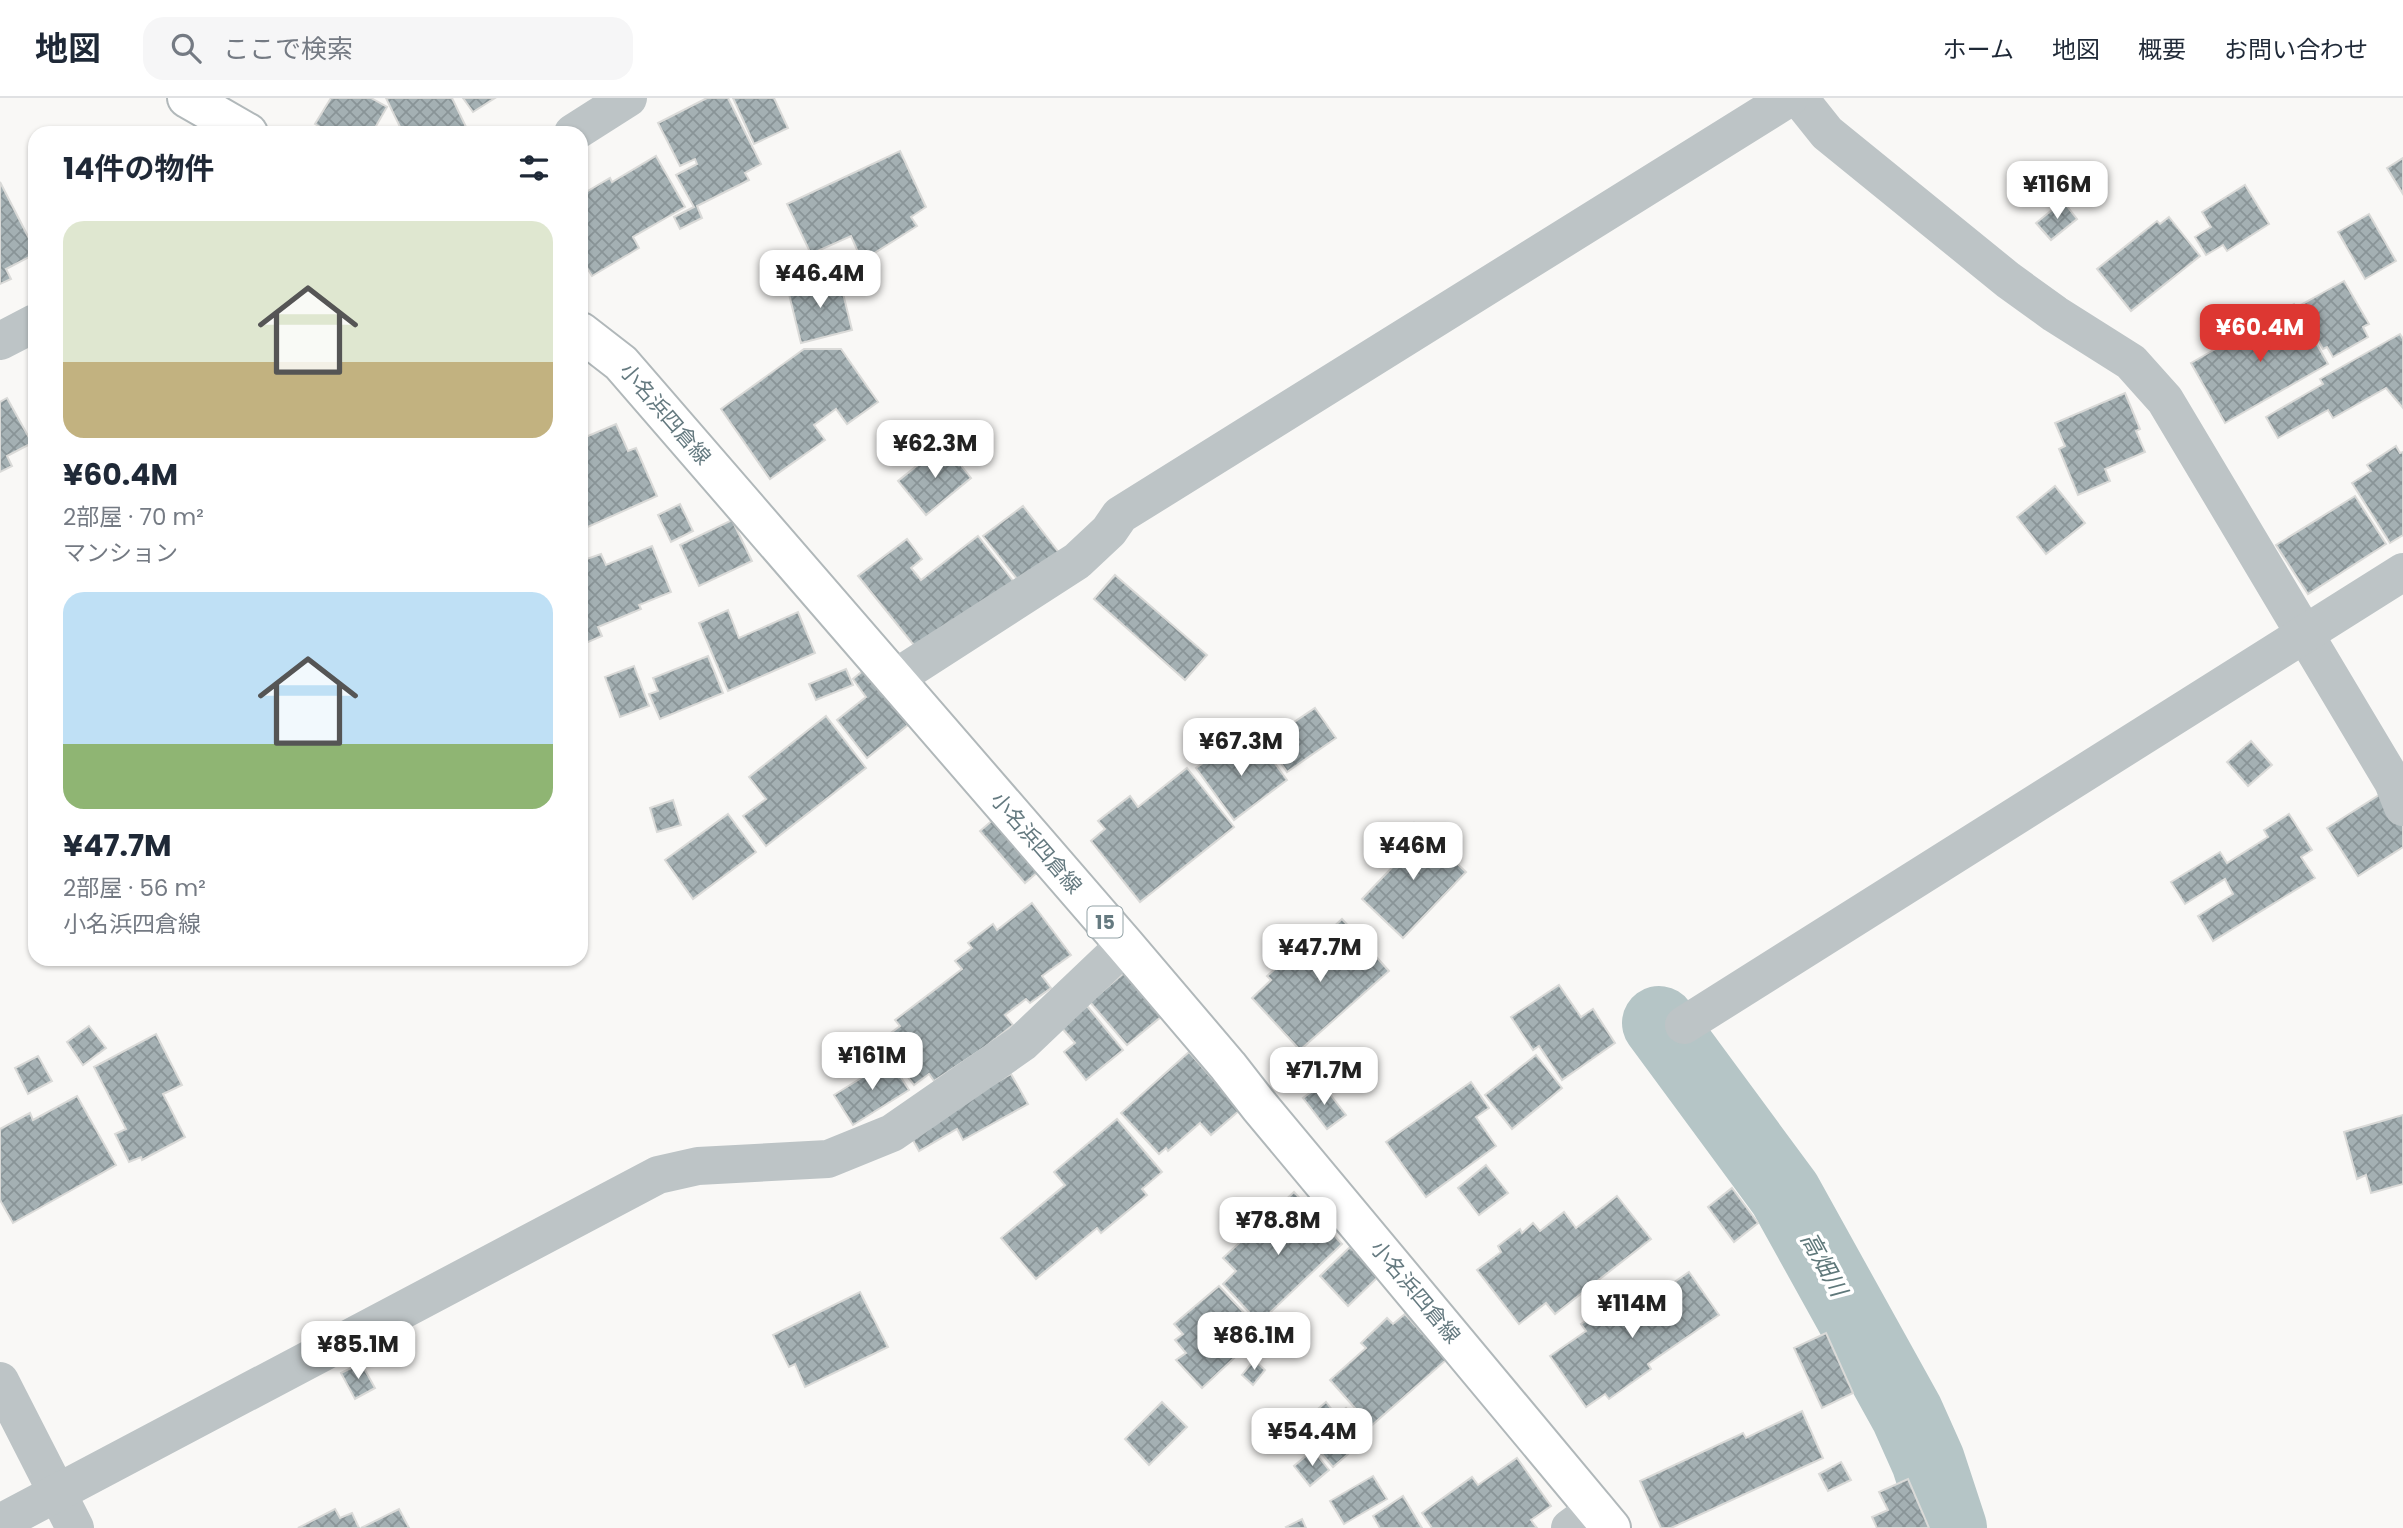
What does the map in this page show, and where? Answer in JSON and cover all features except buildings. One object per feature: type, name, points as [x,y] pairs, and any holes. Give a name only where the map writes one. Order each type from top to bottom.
[{"type":"main road","points":[[187,98],[236,126]]},
{"type":"main road","name":"小名浜四倉線","points":[[588,337],[621,363],[1125,945],[1593,1522]]},
{"type":"street","points":[[894,679],[1077,561],[1109,531],[1120,515],[1789,98]]},
{"type":"street","points":[[1798,98],[1828,133],[2008,280],[2055,314],[2131,362],[2165,400],[2393,782],[2403,807]]},
{"type":"street","points":[[583,126],[619,101]]},
{"type":"street","points":[[0,341],[28,327]]},
{"type":"street","points":[[1684,1025],[2403,572]]},
{"type":"street","points":[[0,1523],[658,1175],[698,1166],[828,1158],[892,1133],[1022,1044],[1125,945]]},
{"type":"street","points":[[0,1381],[75,1528]]},
{"type":"waterway","name":"高畑川","points":[[1659,1023],[1785,1194],[1907,1414],[1928,1461],[1950,1528]]}]
